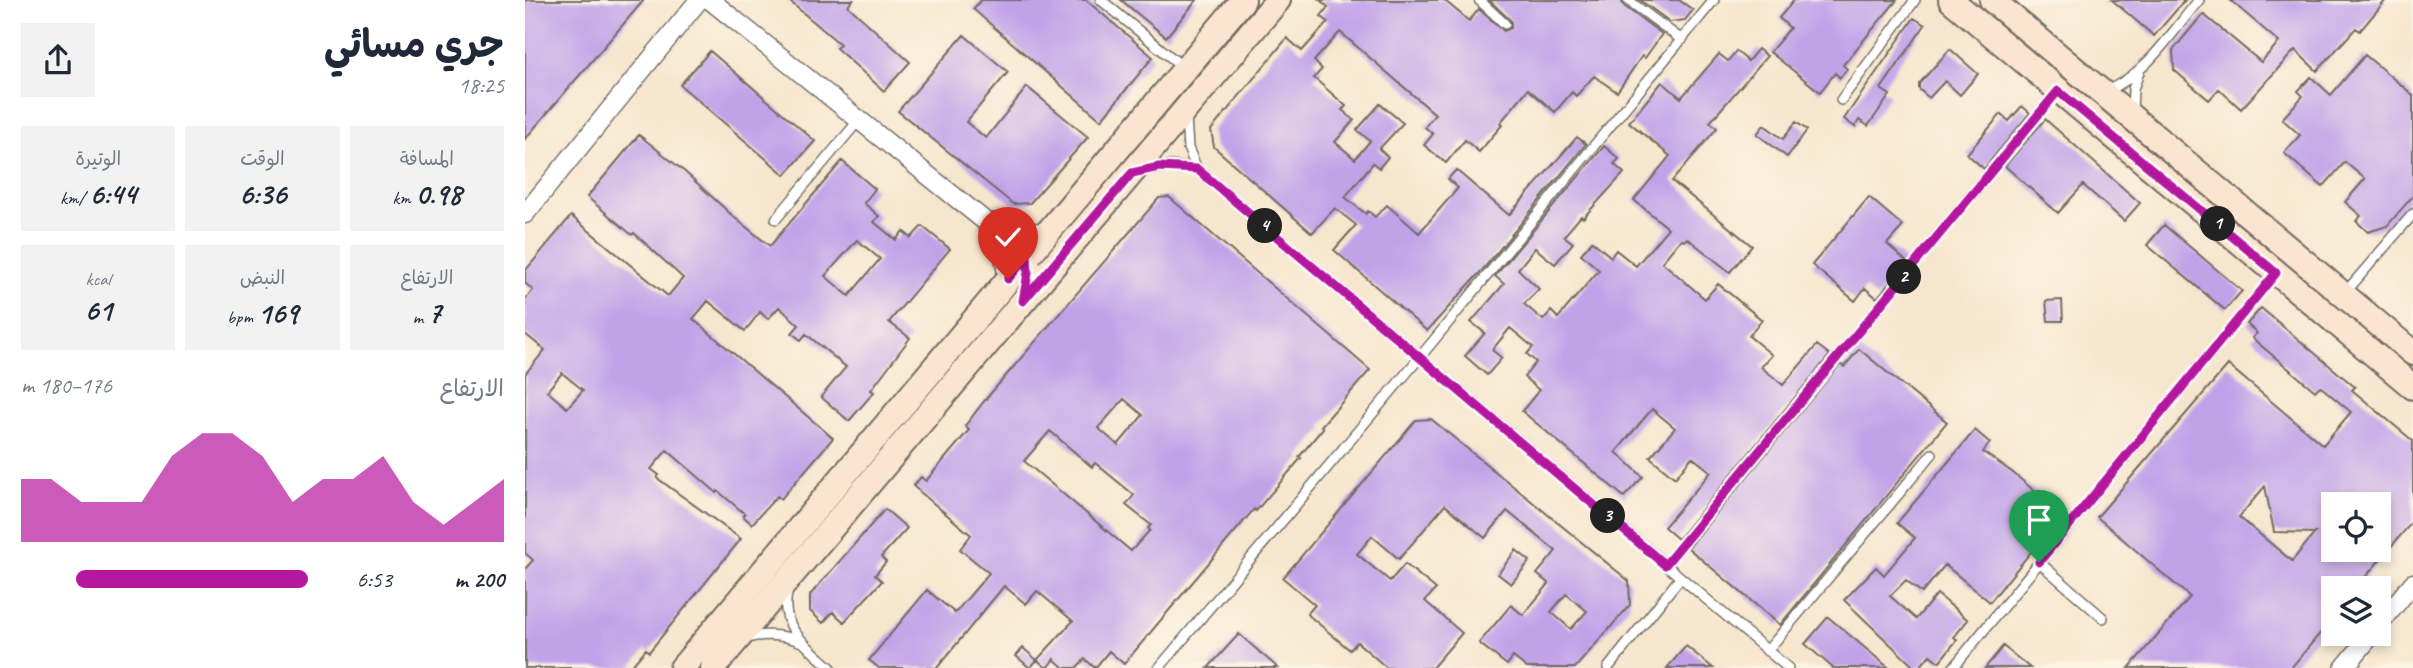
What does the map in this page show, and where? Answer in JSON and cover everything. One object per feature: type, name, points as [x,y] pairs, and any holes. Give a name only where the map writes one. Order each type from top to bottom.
[{"type":"main road","points":[[682,668],[1243,0]]},
{"type":"main road","points":[[713,668],[1278,0]]},
{"type":"main road","points":[[1951,0],[2413,387]]},
{"type":"main road","points":[[1991,0],[2413,353]]},
{"type":"main road","points":[[991,226],[1016,242],[1027,256],[1028,273],[1023,301]]},
{"type":"street","points":[[525,215],[699,0]]},
{"type":"street","points":[[710,0],[991,226],[1013,233],[1047,232]]},
{"type":"street","points":[[991,226],[1005,257],[1008,279]]},
{"type":"street","points":[[2391,610],[2413,583]]},
{"type":"street","points":[[2344,668],[2362,646]]},
{"type":"lane","points":[[1101,0],[1185,70]]},
{"type":"lane","points":[[1479,0],[1505,24]]},
{"type":"lane","points":[[1628,0],[1682,40]]},
{"type":"lane","points":[[1160,668],[1714,0]]},
{"type":"lane","points":[[1842,100],[1915,0]]},
{"type":"lane","points":[[2102,92],[2122,83],[2139,70],[2199,0]]},
{"type":"lane","points":[[2133,118],[2132,98],[2139,70]]},
{"type":"lane","points":[[1665,565],[2058,91]]},
{"type":"lane","points":[[1187,106],[1186,136],[1197,169],[1788,668]]},
{"type":"lane","points":[[776,219],[859,120]]},
{"type":"lane","points":[[1132,173],[1159,167],[1197,169]]},
{"type":"lane","points":[[2343,295],[2413,214]]},
{"type":"lane","points":[[1953,668],[2276,273]]},
{"type":"lane","points":[[1767,650],[1932,454]]},
{"type":"lane","points":[[2039,562],[2103,618]]},
{"type":"lane","points":[[792,577],[786,597],[785,616],[804,643],[831,668]]},
{"type":"lane","points":[[1608,668],[1680,578]]},
{"type":"lane","points":[[732,645],[761,635],[777,635],[804,643]]},
{"type":"building","points":[[525,0],[644,0],[525,139]]},
{"type":"building","points":[[788,0],[853,0],[848,6],[910,62],[884,91],[836,48],[840,44]]},
{"type":"building","points":[[981,0],[1086,0],[1153,57],[1101,120],[973,9]]},
{"type":"building","points":[[1121,0],[1197,0],[1166,37]]},
{"type":"building","points":[[1320,0],[1444,0],[1469,21],[1479,9],[1504,31],[1511,28],[1511,21],[1489,0],[1621,0],[1624,6],[1662,34],[1645,58],[1642,56],[1617,92],[1594,76],[1576,96],[1572,92],[1555,112],[1528,89],[1479,152],[1465,140],[1446,163],[1424,145],[1433,134],[1425,127],[1435,114],[1340,32],[1314,61],[1322,69],[1314,78],[1346,106],[1342,110],[1354,120],[1335,142],[1355,159],[1370,141],[1357,130],[1380,104],[1403,123],[1379,149],[1388,157],[1379,168],[1373,163],[1345,197],[1366,214],[1368,211],[1375,217],[1387,205],[1419,233],[1458,188],[1448,179],[1456,170],[1509,215],[1577,137],[1586,144],[1485,267],[1427,331],[1334,250],[1356,225],[1335,208],[1312,233],[1214,147],[1211,130],[1287,38],[1302,51],[1328,22],[1321,16],[1328,7]]},
{"type":"building","points":[[1640,0],[1679,0],[1693,10],[1685,20],[1670,22]]},
{"type":"building","points":[[1794,0],[1897,0],[1843,65],[1847,69],[1840,78],[1835,73],[1820,92],[1770,52],[1790,28],[1779,18]]},
{"type":"building","points":[[2112,0],[2185,0],[2154,36]]},
{"type":"building","points":[[2230,0],[2386,0],[2360,31],[2356,28],[2317,71],[2295,50],[2241,109],[2219,89],[2209,100],[2174,70],[2173,50],[2203,14],[2261,62],[2279,42]]},
{"type":"building","points":[[1914,18],[1925,25],[1881,89],[1890,95],[1868,126],[1859,120],[1855,127],[1844,119]]},
{"type":"building","points":[[964,35],[1008,72],[966,122],[986,138],[1027,87],[1088,137],[1030,203],[1013,204],[898,111]]},
{"type":"building","points":[[1758,49],[1767,56],[1710,122],[1717,128],[1672,181],[1752,246],[1730,272],[1687,238],[1684,241],[1681,239],[1662,262],[1705,299],[1718,284],[1762,320],[1749,336],[1772,355],[1761,367],[1783,385],[1817,345],[1830,355],[1678,539],[1664,527],[1711,472],[1692,457],[1675,478],[1650,457],[1675,428],[1652,409],[1616,452],[1643,477],[1624,497],[1522,411],[1539,390],[1524,377],[1536,362],[1527,354],[1533,347],[1510,328],[1492,350],[1502,358],[1487,375],[1465,356],[1485,333],[1471,322],[1504,284],[1495,276],[1604,146],[1619,159],[1614,164],[1624,173],[1564,236],[1573,243],[1555,264],[1535,248],[1518,269],[1539,289],[1524,304],[1543,320],[1551,311],[1558,318],[1599,270],[1581,254],[1592,241],[1611,257],[1616,250],[1636,266],[1668,228],[1634,200],[1670,156],[1629,122],[1662,82],[1681,98],[1719,54],[1728,61],[1736,51],[1748,61]]},
{"type":"building","points":[[1950,49],[1978,74],[1960,95],[1945,81],[1929,98],[1919,89],[1919,84]]},
{"type":"building","points":[[710,51],[815,141],[785,175],[680,85]]},
{"type":"building","points":[[2365,55],[2413,95],[2413,196],[2387,226],[2368,232],[2356,221],[2361,216],[2345,202],[2365,179],[2345,162],[2323,187],[2284,153],[2300,135],[2282,119],[2303,96],[2298,91],[2311,77],[2331,95]]},
{"type":"building","points":[[2022,106],[2030,113],[1984,169],[1967,154],[2001,114],[2009,121]]},
{"type":"building","points":[[2045,119],[2140,203],[2124,221],[2083,185],[2058,213],[2005,166]]},
{"type":"building","points":[[1796,122],[1807,130],[1787,157],[1757,134],[1764,125],[1783,139]]},
{"type":"building","points":[[639,135],[770,246],[842,161],[875,189],[864,203],[879,216],[874,222],[896,240],[903,231],[911,238],[922,226],[950,249],[889,322],[910,338],[871,390],[874,392],[849,421],[821,397],[846,367],[806,334],[801,340],[792,333],[799,325],[779,307],[768,319],[760,312],[745,331],[708,301],[693,319],[833,438],[781,499],[777,496],[752,524],[743,516],[745,514],[667,450],[651,469],[659,475],[657,478],[741,539],[649,652],[646,649],[630,668],[525,668],[525,569],[533,560],[525,553],[525,374],[545,350],[525,334],[525,300],[533,290],[525,283],[525,271],[571,216],[668,296],[683,278],[634,233],[632,235],[587,197]],"holes":[[[857,240],[880,259],[849,296],[825,276]],[[562,373],[583,390],[567,408],[547,391]]]},
{"type":"building","points":[[1169,197],[1370,370],[1321,426],[1323,428],[1299,457],[1301,458],[1256,511],[1254,509],[1124,664],[1109,651],[1095,668],[1085,659],[1076,668],[1064,668],[1054,659],[1047,668],[1037,660],[1073,621],[1037,591],[1026,604],[1004,586],[937,668],[879,668],[869,660],[927,590],[955,613],[989,573],[960,549],[971,535],[913,486],[921,477],[926,481],[969,430],[965,426],[985,400],[1159,198]],"holes":[[[1124,399],[1143,415],[1118,445],[1098,428]],[[1050,431],[1092,467],[1095,463],[1134,495],[1126,505],[1151,525],[1148,528],[1150,530],[1131,551],[1024,461]]]},
{"type":"building","points":[[1869,197],[1903,226],[1887,244],[1907,262],[1877,298],[1865,288],[1855,301],[1812,265]]},
{"type":"building","points":[[2164,225],[2242,291],[2225,310],[2147,245]]},
{"type":"building","points":[[2062,300],[2063,321],[2048,321],[2046,301]]},
{"type":"building","points":[[2261,308],[2355,387],[2352,390],[2413,441],[2413,521],[2391,547],[2391,492],[2321,492],[2321,562],[2378,562],[2366,576],[2321,576],[2321,632],[2291,668],[2129,668],[2190,597],[2097,517],[2228,365],[2323,445],[2351,412],[2320,386],[2315,391],[2252,338],[2257,333],[2247,324]],"holes":[[[2265,486],[2274,532],[2315,533],[2292,561],[2239,517]]]},
{"type":"building","points":[[1859,349],[1947,422],[1780,625],[1688,548],[1840,364],[1844,367]]},
{"type":"building","points":[[1431,419],[1629,581],[1630,605],[1575,668],[1527,668],[1513,657],[1507,665],[1479,643],[1511,605],[1523,615],[1549,584],[1537,574],[1556,551],[1507,511],[1485,538],[1445,505],[1399,559],[1372,536],[1357,554],[1390,581],[1405,564],[1436,589],[1425,601],[1462,633],[1432,668],[1387,668],[1357,642],[1350,650],[1307,614],[1315,605],[1283,578],[1416,420]],"holes":[[[1566,594],[1587,611],[1571,629],[1551,612]]]},
{"type":"building","points":[[1975,430],[1990,443],[1983,452],[2012,472],[2062,514],[1990,602],[1945,565],[1922,593],[1906,580],[1890,596],[1916,619],[1937,594],[1968,620],[1954,637],[1957,640],[1939,662],[1930,655],[1919,668],[1915,668],[1844,600],[1876,567],[1884,575],[1915,538],[1897,523]]},
{"type":"building","points":[[885,509],[907,528],[881,557],[886,562],[875,575],[882,581],[844,622],[833,612],[823,623],[810,611],[810,595]]},
{"type":"building","points":[[1516,550],[1530,561],[1511,584],[1498,574]]},
{"type":"building","points":[[1828,617],[1889,668],[1833,668],[1805,644]]},
{"type":"building","points":[[1239,634],[1262,654],[1278,668],[1208,668]]},
{"type":"building","points":[[1686,646],[1713,668],[1667,668]]},
{"type":"building","points":[[2003,646],[2030,668],[1985,668]]},
{"type":"building","points":[[1023,648],[1037,660],[1030,668],[1016,656]]},
{"type":"route","points":[[1008,279],[1027,256],[1028,273],[1023,301],[1132,173],[1171,166],[1197,169],[1665,565],[2058,91],[2276,273],[2039,562]]}]
